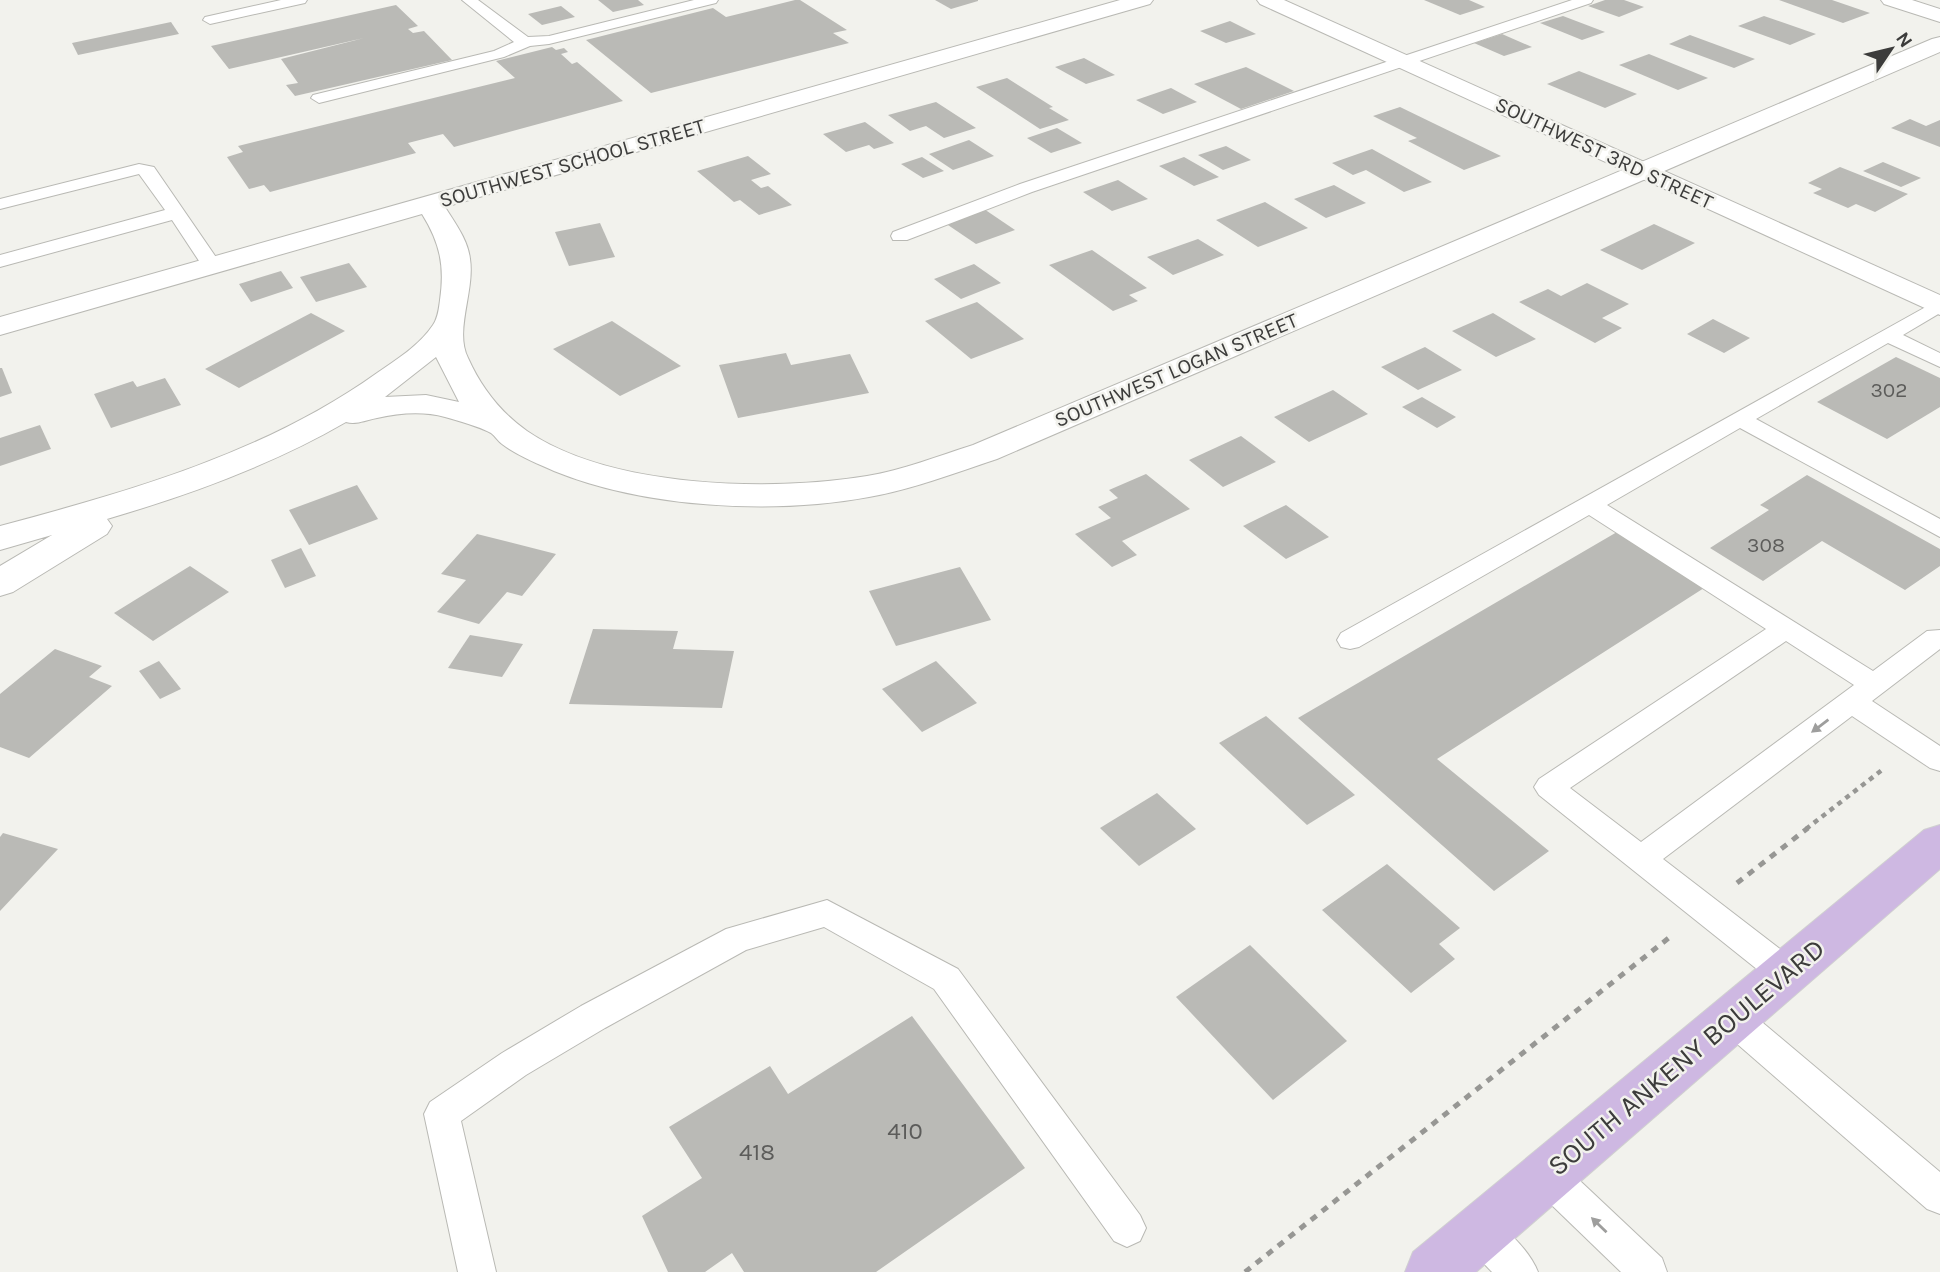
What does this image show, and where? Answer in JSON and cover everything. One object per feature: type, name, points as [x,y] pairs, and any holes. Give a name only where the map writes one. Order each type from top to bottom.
[{"type":"main road","name":"SOUTH ANKENY BOULEVARD","points":[[1433,1272],[1940,843]]},
{"type":"street","name":"SOUTHWEST SCHOOL STREET","points":[[0,326],[1143,0]]},
{"type":"street","name":"SOUTHWEST 3RD STREET","points":[[1268,0],[1940,306]]},
{"type":"street","points":[[1891,0],[1940,16]]},
{"type":"street","name":"SOUTHWEST LOGAN STREET","points":[[430,204],[456,257],[452,314],[448,325],[450,354],[459,377],[476,402],[496,424],[544,454],[596,476],[663,489],[726,495],[853,489],[913,476],[985,452],[1940,44]]},
{"type":"street","points":[[0,583],[110,517],[317,425],[384,384],[429,348],[448,325]]},
{"type":"street","points":[[317,425],[390,405],[427,402],[496,424]]},
{"type":"street","points":[[0,538],[103,509],[203,475]]},
{"type":"lane","points":[[210,20],[300,0]]},
{"type":"lane","points":[[469,0],[519,39],[527,42]]},
{"type":"lane","points":[[319,98],[499,54],[527,42],[549,40],[711,0]]},
{"type":"lane","points":[[900,236],[1026,188],[1586,0]]},
{"type":"lane","points":[[0,204],[139,169],[148,171],[212,266]]},
{"type":"lane","points":[[0,261],[176,213]]},
{"type":"lane","points":[[1350,640],[1940,306]]},
{"type":"lane","points":[[1887,335],[1940,361]]},
{"type":"lane","points":[[1740,419],[1940,529]]},
{"type":"lane","points":[[1589,504],[1874,685]]},
{"type":"lane","points":[[1786,629],[1549,787],[1786,972]]},
{"type":"lane","points":[[1642,859],[1937,638],[1940,640]]},
{"type":"lane","points":[[1852,702],[1940,760]]},
{"type":"lane","points":[[477,1272],[442,1114],[514,1064],[582,1023],[737,939],[827,913],[946,979],[1127,1228]]},
{"type":"lane","points":[[1732,1018],[1940,1196]]},
{"type":"lane","points":[[1547,1175],[1648,1272]]},
{"type":"lane","points":[[1479,1232],[1519,1272]]},
{"type":"path","points":[[1245,1272],[1915,744]]},
{"type":"building","points":[[598,0],[638,0],[644,5],[613,12]]},
{"type":"building","points":[[800,0],[847,30],[833,33],[849,43],[651,93],[586,40],[713,8],[726,17]]},
{"type":"building","points":[[935,0],[978,0],[978,1],[951,9]]},
{"type":"building","points":[[1424,0],[1469,0],[1485,7],[1460,15]]},
{"type":"building","points":[[1605,0],[1624,0],[1644,7],[1619,17],[1588,6]]},
{"type":"building","points":[[1779,0],[1832,0],[1870,13],[1843,23]]},
{"type":"building","points":[[396,5],[418,26],[408,29],[413,33],[424,31],[452,60],[295,96],[286,85],[298,83],[281,59],[364,38],[229,69],[211,46]]},
{"type":"building","points":[[561,6],[575,17],[542,25],[528,14]]},
{"type":"building","points":[[1563,16],[1605,32],[1582,40],[1540,23]]},
{"type":"building","points":[[1764,16],[1816,34],[1790,45],[1738,26]]},
{"type":"building","points":[[1230,21],[1256,34],[1226,43],[1200,31]]},
{"type":"building","points":[[171,22],[179,34],[78,55],[72,43]]},
{"type":"building","points":[[1502,34],[1532,47],[1504,56],[1474,43]]},
{"type":"building","points":[[1690,35],[1755,59],[1734,68],[1669,44]]},
{"type":"building","points":[[552,47],[556,50],[564,48],[568,52],[561,54],[572,64],[577,62],[623,101],[454,147],[443,134],[408,143],[416,153],[270,192],[264,185],[249,189],[227,157],[243,152],[238,146],[515,78],[496,61]]},
{"type":"building","points":[[1649,54],[1708,78],[1678,90],[1619,65]]},
{"type":"building","points":[[1084,58],[1115,75],[1086,84],[1055,67]]},
{"type":"building","points":[[1246,67],[1294,91],[1241,109],[1194,84]]},
{"type":"building","points":[[1579,71],[1637,94],[1605,108],[1547,84]]},
{"type":"building","points":[[1007,78],[1069,120],[1040,129],[976,87]]},
{"type":"building","points":[[1171,88],[1197,102],[1163,114],[1136,100]]},
{"type":"building","points":[[936,102],[976,128],[944,138],[926,126],[910,131],[888,115]]},
{"type":"building","points":[[1400,107],[1501,156],[1464,170],[1408,141],[1417,138],[1373,116]]},
{"type":"building","points":[[1910,119],[1926,126],[1940,120],[1940,147],[1891,128]]},
{"type":"building","points":[[865,122],[894,143],[874,149],[869,145],[846,152],[823,134]]},
{"type":"building","points":[[1057,128],[1082,143],[1051,153],[1027,138]]},
{"type":"building","points":[[969,140],[994,156],[953,170],[929,154]]},
{"type":"building","points":[[1226,146],[1251,160],[1223,170],[1198,155]]},
{"type":"building","points":[[1372,149],[1432,182],[1404,192],[1366,170],[1353,175],[1332,163]]},
{"type":"building","points":[[748,156],[771,174],[751,180],[761,188],[768,186],[792,205],[759,215],[740,200],[734,202],[697,171]]},
{"type":"building","points":[[922,157],[944,171],[923,178],[901,164]]},
{"type":"building","points":[[1184,157],[1219,177],[1194,186],[1159,166]]},
{"type":"building","points":[[1883,162],[1921,178],[1901,187],[1863,171]]},
{"type":"building","points":[[1840,167],[1908,194],[1875,212],[1856,204],[1848,208],[1813,193],[1822,189],[1808,183]]},
{"type":"building","points":[[1118,180],[1148,199],[1112,211],[1083,192]]},
{"type":"building","points":[[1334,185],[1366,203],[1326,218],[1294,199]]},
{"type":"building","points":[[1265,202],[1308,228],[1258,247],[1216,220]]},
{"type":"building","points":[[984,209],[1015,230],[976,244],[945,223]]},
{"type":"building","points":[[600,223],[615,257],[569,266],[555,232]]},
{"type":"building","points":[[1654,224],[1695,243],[1642,270],[1600,250]]},
{"type":"building","points":[[1198,239],[1224,255],[1173,275],[1147,257]]},
{"type":"building","points":[[1092,250],[1147,288],[1129,295],[1138,301],[1113,311],[1049,265]]},
{"type":"building","points":[[349,263],[367,287],[316,302],[300,277]]},
{"type":"building","points":[[974,264],[1001,283],[961,299],[934,279]]},
{"type":"building","points":[[281,271],[293,288],[251,302],[239,284]]},
{"type":"building","points":[[1587,283],[1629,304],[1602,318],[1622,328],[1595,343],[1519,302],[1548,289],[1561,296]]},
{"type":"building","points":[[977,302],[1024,339],[971,359],[925,321]]},
{"type":"building","points":[[311,313],[345,331],[239,388],[205,369]]},
{"type":"building","points":[[1493,313],[1536,339],[1496,357],[1452,331]]},
{"type":"building","points":[[1713,319],[1750,338],[1724,353],[1687,334]]},
{"type":"building","points":[[612,321],[681,366],[620,396],[553,349]]},
{"type":"building","points":[[1425,347],[1462,370],[1418,390],[1381,367]]},
{"type":"building","points":[[786,353],[791,365],[850,354],[869,393],[738,418],[719,365]]},
{"type":"building","points":[[1896,357],[1940,378],[1940,407],[1887,439],[1817,402]]},
{"type":"building","points":[[0,368],[12,393],[0,397]]},
{"type":"building","points":[[165,378],[181,405],[111,428],[94,394],[133,381],[137,387]]},
{"type":"building","points":[[1333,390],[1368,414],[1309,442],[1274,417]]},
{"type":"building","points":[[1422,397],[1456,417],[1437,428],[1402,407]]},
{"type":"building","points":[[40,425],[51,449],[0,466],[0,438]]},
{"type":"building","points":[[1241,436],[1276,462],[1223,487],[1189,460]]},
{"type":"building","points":[[1146,474],[1190,509],[1122,541],[1137,555],[1112,567],[1075,534],[1111,518],[1098,507],[1118,498],[1109,490]]},
{"type":"building","points":[[1807,475],[1940,549],[1940,566],[1905,590],[1822,541],[1763,581],[1710,548],[1769,510],[1760,505]]},
{"type":"building","points":[[357,485],[378,519],[309,545],[289,510]]},
{"type":"building","points":[[1286,505],[1329,537],[1286,559],[1243,526]]},
{"type":"building","points":[[1617,532],[1704,588],[1437,759],[1549,851],[1494,891],[1298,718]]},
{"type":"building","points":[[477,534],[556,554],[522,596],[507,592],[479,624],[437,612],[466,580],[441,574]]},
{"type":"building","points":[[301,548],[316,576],[285,588],[271,560]]},
{"type":"building","points":[[190,566],[229,592],[153,641],[114,613]]},
{"type":"building","points":[[960,567],[991,620],[896,646],[869,591]]},
{"type":"building","points":[[593,629],[678,631],[673,649],[734,651],[722,708],[569,704]]},
{"type":"building","points":[[470,635],[523,644],[502,677],[448,668]]},
{"type":"building","points":[[55,649],[102,666],[89,677],[112,686],[29,758],[0,747],[0,694]]},
{"type":"building","points":[[159,661],[181,689],[160,699],[139,671]]},
{"type":"building","points":[[936,661],[977,703],[922,732],[882,689]]},
{"type":"building","points":[[1266,716],[1355,795],[1307,825],[1219,743]]},
{"type":"building","points":[[1157,793],[1196,829],[1139,866],[1100,828]]},
{"type":"building","points":[[3,833],[58,849],[0,911],[0,837]]},
{"type":"building","points":[[1387,864],[1460,928],[1439,944],[1455,959],[1411,993],[1322,910]]},
{"type":"building","points":[[1250,945],[1347,1041],[1273,1100],[1176,997]]},
{"type":"building","points":[[912,1016],[1025,1168],[876,1272],[744,1272],[732,1253],[705,1272],[668,1272],[642,1216],[702,1178],[669,1127],[770,1066],[788,1094]]}]
